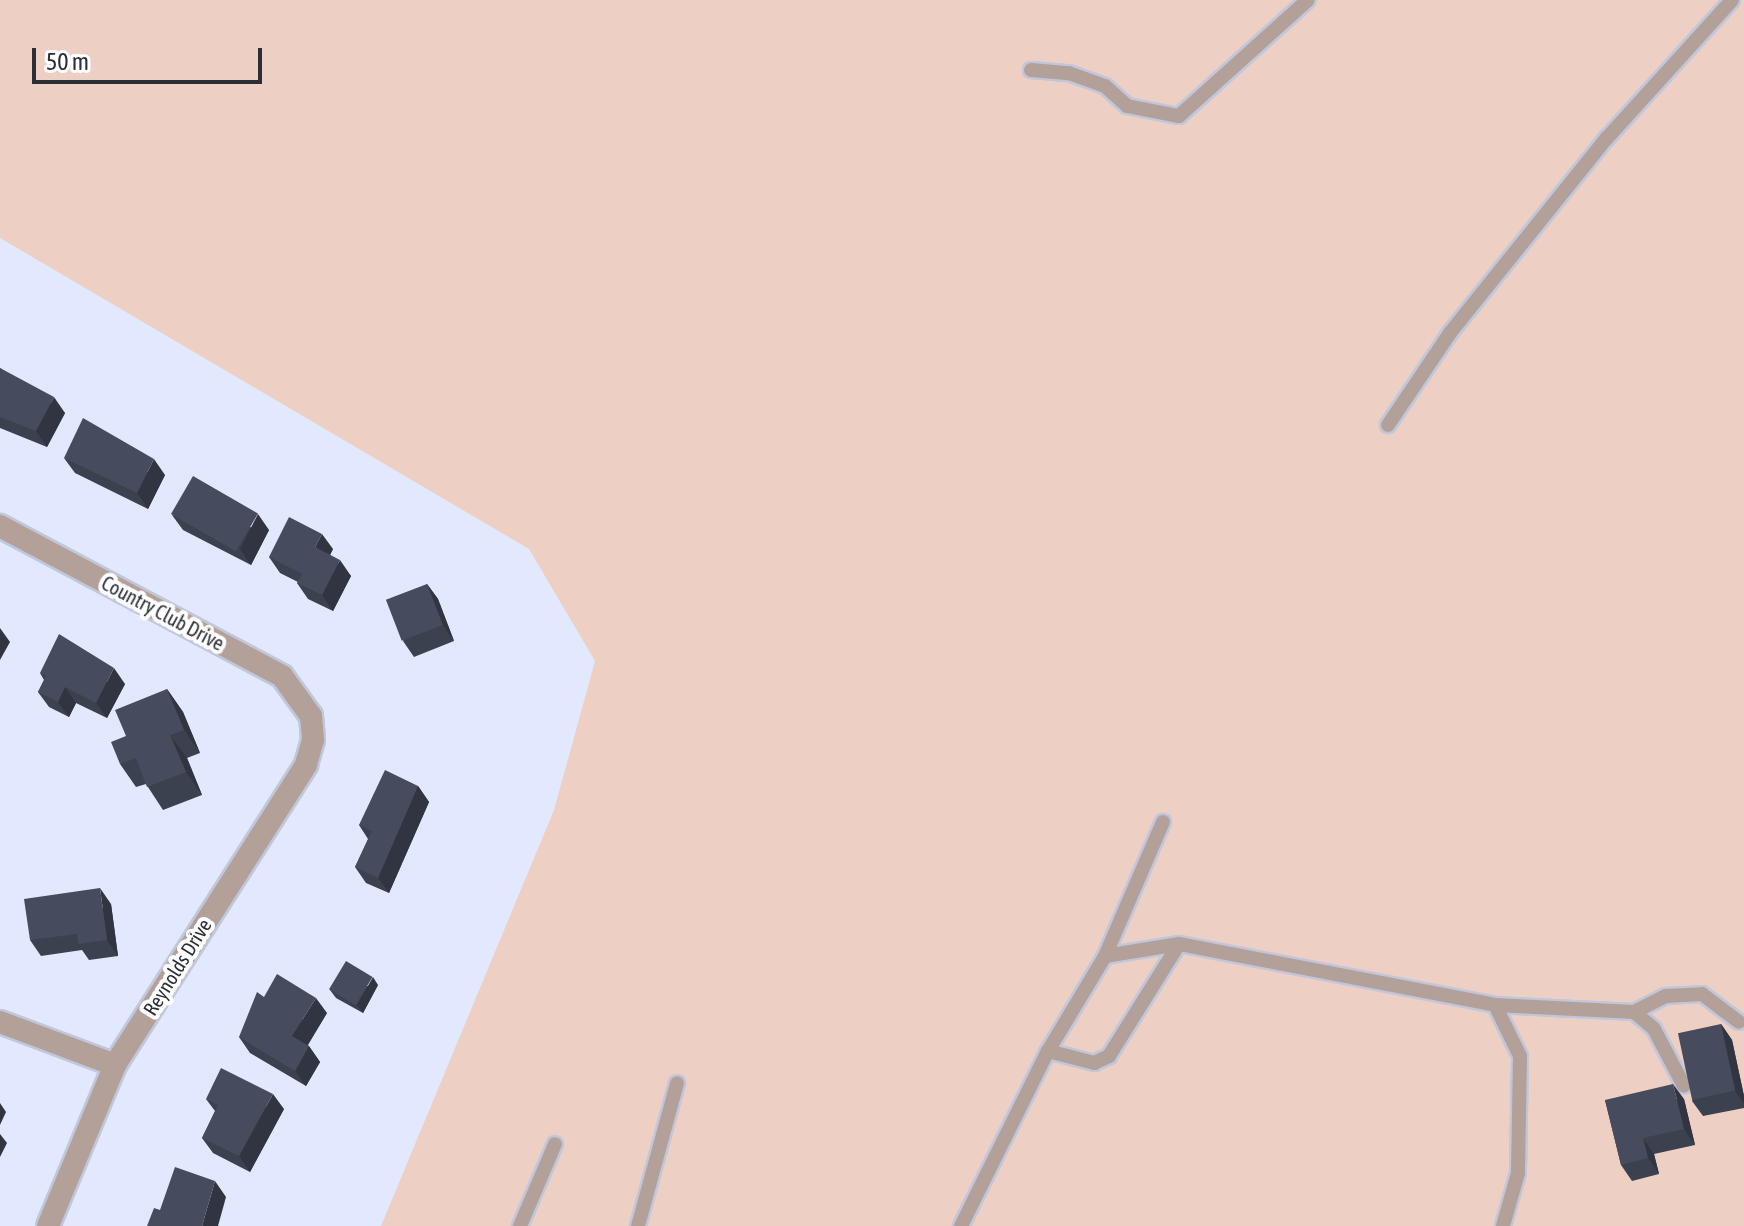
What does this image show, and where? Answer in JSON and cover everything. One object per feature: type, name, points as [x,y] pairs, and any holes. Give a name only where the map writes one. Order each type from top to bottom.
[{"type":"street","name":"Country Club Drive","points":[[0,526],[282,676],[311,716]]},
{"type":"street","name":"Reynolds Drive","points":[[48,1226],[115,1065],[306,765],[311,716]]},
{"type":"street","points":[[0,1022],[115,1065]]},
{"type":"lane","points":[[1031,70],[1069,73],[1105,86],[1127,106],[1179,116],[1308,0]]},
{"type":"lane","points":[[1388,425],[1450,333],[1607,138],[1732,0]]},
{"type":"lane","points":[[961,1226],[1048,1051],[1105,956],[1163,822]]},
{"type":"lane","points":[[1105,956],[1179,944],[1495,1005],[1634,1012],[1666,996],[1702,994],[1739,1022]]},
{"type":"lane","points":[[1048,1051],[1094,1063],[1109,1056],[1179,944]]},
{"type":"lane","points":[[1495,1005],[1520,1056],[1518,1173],[1503,1226]]},
{"type":"lane","points":[[1634,1012],[1660,1038],[1684,1086]]},
{"type":"lane","points":[[638,1226],[677,1083]]},
{"type":"lane","points":[[520,1226],[555,1144]]},
{"type":"shaded area","points":[[0,0],[1744,0],[1744,1226],[381,1226],[554,810],[595,661],[529,549],[0,238]]},
{"type":"building","points":[[0,368],[54,397],[36,431],[0,417]]},
{"type":"building","points":[[83,418],[154,459],[137,493],[64,458]]},
{"type":"building","points":[[193,476],[258,514],[236,552],[171,514]]},
{"type":"building","points":[[289,517],[322,534],[315,547],[340,560],[322,595],[297,583],[302,574],[269,557]]},
{"type":"building","points":[[427,584],[443,625],[402,641],[386,600]]},
{"type":"building","points":[[59,634],[114,668],[96,703],[65,687],[58,702],[38,692],[46,676],[40,673]]},
{"type":"building","points":[[167,689],[184,730],[170,735],[186,772],[147,787],[136,758],[120,764],[111,742],[126,736],[115,710]]},
{"type":"building","points":[[385,770],[418,786],[378,878],[355,867],[372,831],[359,825]]},
{"type":"building","points":[[100,888],[107,940],[78,944],[77,934],[30,940],[24,899]]},
{"type":"building","points":[[346,961],[373,977],[356,1005],[329,989]]},
{"type":"building","points":[[277,974],[316,998],[292,1036],[309,1046],[295,1071],[239,1037],[257,992],[264,997]]},
{"type":"building","points":[[1721,1024],[1735,1091],[1692,1100],[1678,1033]]},
{"type":"building","points":[[221,1068],[273,1094],[239,1156],[202,1138],[218,1105],[206,1099]]},
{"type":"building","points":[[1673,1084],[1684,1129],[1643,1138],[1648,1158],[1621,1165],[1605,1100]]},
{"type":"building","points":[[175,1167],[215,1181],[202,1226],[147,1226],[154,1208],[160,1210]]}]
